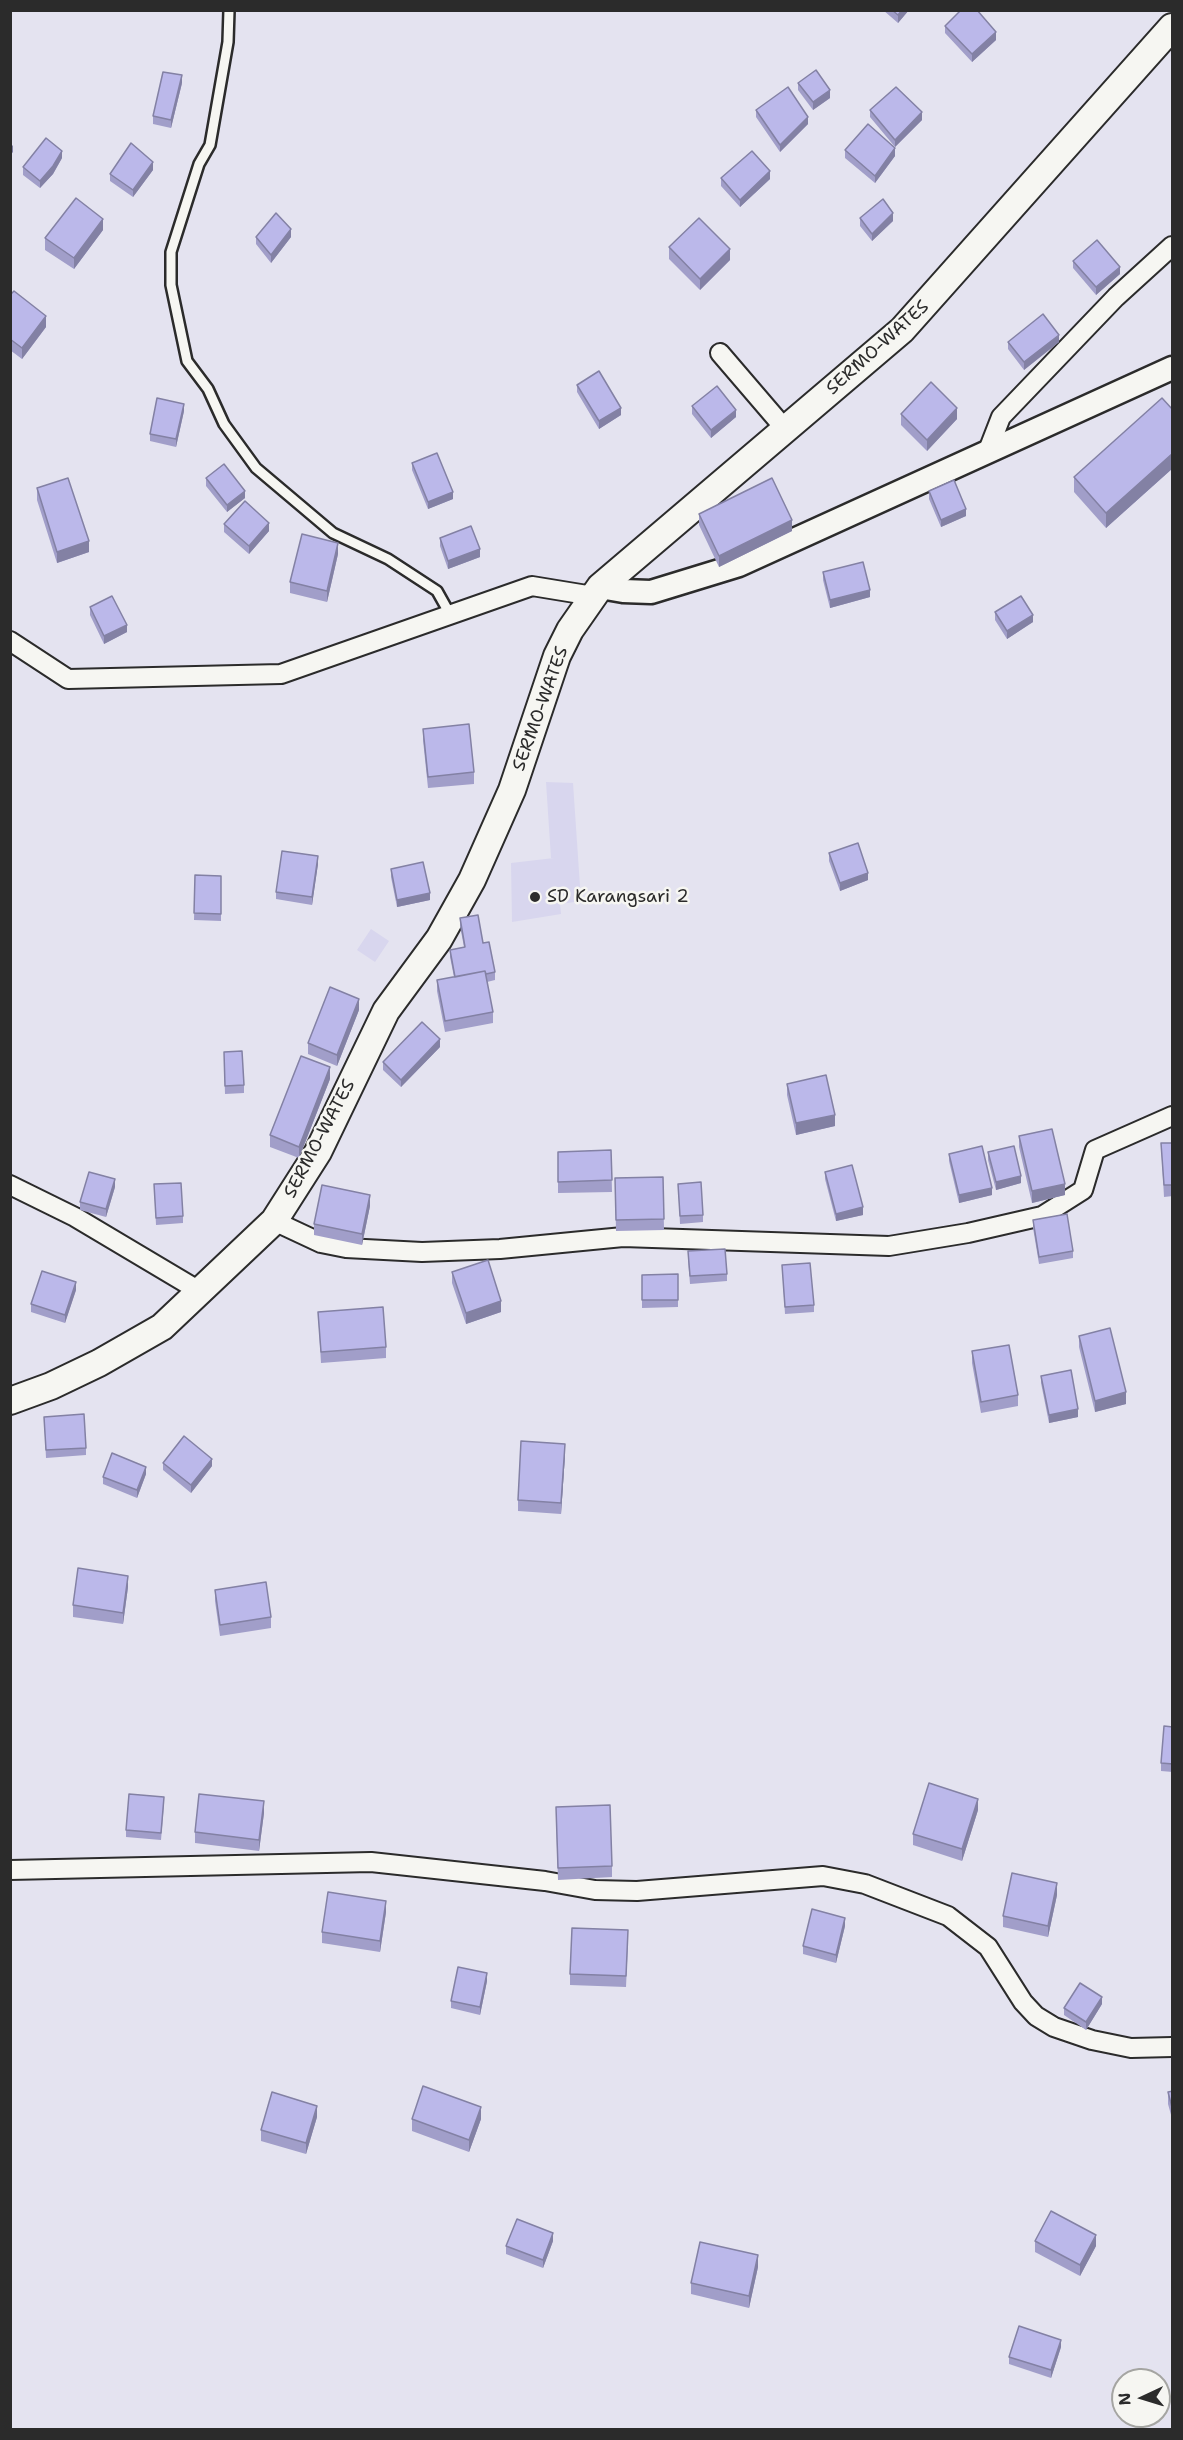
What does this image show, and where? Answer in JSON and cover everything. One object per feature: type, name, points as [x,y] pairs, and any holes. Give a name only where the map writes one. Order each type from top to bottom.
[{"type":"main road","name":"SERMO-WATES","points":[[10,1401],[51,1386],[140,1342],[162,1327],[274,1221],[318,1152],[386,1011],[439,939],[472,880],[512,789],[557,656],[597,591],[902,330],[1173,27]]},
{"type":"street","points":[[987,453],[1001,417],[1116,297],[1173,246]]},
{"type":"street","points":[[720,353],[786,430]]},
{"type":"street","points":[[10,641],[68,679],[281,674],[532,586],[651,592],[739,565],[1173,368]]},
{"type":"street","points":[[274,1221],[321,1243],[346,1248],[423,1252],[501,1249],[623,1237],[889,1245],[968,1233],[1042,1216],[1083,1190],[1095,1150],[1173,1116]]},
{"type":"street","points":[[10,1185],[75,1217],[201,1292]]},
{"type":"street","points":[[10,1870],[371,1862],[545,1881],[595,1890],[637,1891],[824,1876],[864,1884],[948,1916],[988,1947],[1023,2001],[1036,2016],[1054,2027],[1092,2040],[1131,2048],[1173,2048]]},
{"type":"lane","points":[[229,10],[228,42],[210,145],[199,164],[171,252],[171,285],[187,361],[208,389],[224,424],[256,468],[333,533],[388,559],[437,591],[451,616]]},
{"type":"shaded area","points":[[546,782],[573,783],[581,901],[560,904],[561,914],[512,922],[511,863],[554,858],[551,858]]},
{"type":"shaded area","points":[[371,929],[389,941],[375,962],[357,950]]},
{"type":"building","points":[[892,10],[902,10],[898,15]]},
{"type":"building","points":[[961,10],[977,10],[996,32],[972,54],[945,26]]},
{"type":"building","points":[[816,70],[830,90],[813,102],[798,83]]},
{"type":"building","points":[[163,72],[182,75],[171,120],[153,116]]},
{"type":"building","points":[[788,87],[808,117],[780,145],[756,110]]},
{"type":"building","points":[[896,87],[922,112],[895,140],[870,110]]},
{"type":"building","points":[[868,124],[895,148],[875,176],[845,150]]},
{"type":"building","points":[[46,138],[62,151],[40,181],[23,167]]},
{"type":"building","points":[[131,143],[153,162],[133,190],[110,174]]},
{"type":"building","points":[[752,151],[770,171],[740,200],[721,178]]},
{"type":"building","points":[[76,198],[103,219],[74,258],[45,238]]},
{"type":"building","points":[[883,199],[893,213],[872,234],[860,218]]},
{"type":"building","points":[[276,213],[291,229],[271,255],[256,237]]},
{"type":"building","points":[[699,218],[730,249],[700,279],[669,247]]},
{"type":"building","points":[[1097,240],[1120,267],[1096,287],[1073,261]]},
{"type":"building","points":[[14,291],[46,316],[22,348],[10,339],[10,295]]},
{"type":"building","points":[[1043,314],[1059,335],[1024,362],[1008,342]]},
{"type":"building","points":[[599,371],[621,408],[599,421],[577,385]]},
{"type":"building","points":[[931,382],[957,408],[927,440],[901,414]]},
{"type":"building","points":[[717,386],[736,410],[711,430],[692,406]]},
{"type":"building","points":[[157,398],[184,404],[176,439],[150,434]]},
{"type":"building","points":[[1162,398],[1173,410],[1173,453],[1106,513],[1074,477]]},
{"type":"building","points":[[437,453],[453,492],[428,502],[412,463]]},
{"type":"building","points":[[224,464],[245,491],[227,505],[206,478]]},
{"type":"building","points":[[68,478],[89,541],[57,552],[37,488]]},
{"type":"building","points":[[772,478],[792,520],[719,556],[699,514]]},
{"type":"building","points":[[954,480],[966,509],[941,520],[929,491]]},
{"type":"building","points":[[245,501],[269,523],[249,546],[224,524]]},
{"type":"building","points":[[471,526],[480,549],[448,561],[440,538]]},
{"type":"building","points":[[302,534],[338,543],[327,591],[290,582]]},
{"type":"building","points":[[863,562],[870,590],[830,600],[823,572]]},
{"type":"building","points":[[112,596],[127,625],[104,636],[90,607]]},
{"type":"building","points":[[1021,596],[1033,615],[1007,631],[995,612]]},
{"type":"building","points":[[469,724],[474,772],[428,777],[423,729]]},
{"type":"building","points":[[858,843],[868,873],[840,883],[829,853]]},
{"type":"building","points":[[282,851],[318,856],[312,897],[276,892]]},
{"type":"building","points":[[423,862],[430,893],[397,900],[391,869]]},
{"type":"building","points":[[195,875],[221,876],[221,914],[194,913]]},
{"type":"building","points":[[478,915],[483,943],[489,942],[495,972],[486,974],[485,971],[455,977],[450,950],[465,947],[460,918]]},
{"type":"building","points":[[485,971],[493,1012],[445,1021],[437,980]]},
{"type":"building","points":[[330,987],[359,999],[337,1055],[308,1043]]},
{"type":"building","points":[[422,1022],[440,1039],[401,1080],[383,1062]]},
{"type":"building","points":[[242,1051],[244,1085],[225,1086],[224,1052]]},
{"type":"building","points":[[301,1056],[330,1067],[299,1147],[270,1135]]},
{"type":"building","points":[[826,1075],[835,1115],[796,1123],[787,1084]]},
{"type":"building","points":[[1052,1129],[1065,1184],[1032,1191],[1019,1136]]},
{"type":"building","points":[[1161,1143],[1173,1143],[1173,1185],[1164,1185]]},
{"type":"building","points":[[982,1146],[992,1188],[959,1195],[949,1154]]},
{"type":"building","points":[[1014,1146],[1021,1176],[996,1182],[988,1152]]},
{"type":"building","points":[[611,1150],[612,1180],[558,1182],[558,1152]]},
{"type":"building","points":[[852,1165],[863,1207],[836,1214],[825,1172]]},
{"type":"building","points":[[89,1172],[115,1179],[106,1209],[80,1202]]},
{"type":"building","points":[[663,1177],[664,1219],[616,1220],[615,1178]]},
{"type":"building","points":[[701,1182],[703,1215],[680,1216],[678,1184]]},
{"type":"building","points":[[181,1183],[183,1216],[156,1218],[154,1184]]},
{"type":"building","points":[[322,1185],[370,1195],[362,1234],[314,1224]]},
{"type":"building","points":[[1067,1214],[1073,1251],[1039,1257],[1033,1220]]},
{"type":"building","points":[[725,1249],[727,1274],[690,1276],[688,1251]]},
{"type":"building","points":[[488,1260],[501,1301],[466,1313],[452,1272]]},
{"type":"building","points":[[810,1263],[814,1305],[785,1307],[782,1265]]},
{"type":"building","points":[[42,1271],[76,1282],[65,1315],[31,1304]]},
{"type":"building","points":[[678,1274],[678,1300],[642,1300],[642,1275]]},
{"type":"building","points":[[383,1307],[386,1347],[321,1352],[318,1312]]},
{"type":"building","points":[[1110,1328],[1126,1392],[1095,1401],[1079,1336]]},
{"type":"building","points":[[1009,1345],[1018,1395],[981,1402],[972,1351]]},
{"type":"building","points":[[1071,1370],[1078,1409],[1049,1415],[1041,1376]]},
{"type":"building","points":[[84,1414],[86,1448],[46,1450],[44,1417]]},
{"type":"building","points":[[184,1436],[212,1459],[191,1485],[163,1463]]},
{"type":"building","points":[[521,1441],[565,1444],[561,1503],[518,1500]]},
{"type":"building","points":[[112,1453],[146,1467],[137,1490],[103,1477]]},
{"type":"building","points":[[78,1568],[128,1576],[123,1613],[73,1605]]},
{"type":"building","points":[[266,1582],[271,1617],[220,1625],[215,1590]]},
{"type":"building","points":[[1164,1726],[1173,1727],[1173,1764],[1161,1763]]},
{"type":"building","points":[[929,1783],[978,1799],[962,1849],[913,1834]]},
{"type":"building","points":[[129,1794],[164,1797],[161,1833],[126,1830]]},
{"type":"building","points":[[199,1794],[264,1801],[259,1840],[195,1832]]},
{"type":"building","points":[[610,1805],[612,1866],[558,1868],[556,1807]]},
{"type":"building","points":[[1012,1873],[1057,1883],[1048,1926],[1003,1916]]},
{"type":"building","points":[[328,1892],[386,1901],[380,1941],[322,1932]]},
{"type":"building","points":[[812,1909],[845,1918],[836,1955],[803,1946]]},
{"type":"building","points":[[572,1928],[628,1930],[626,1976],[570,1974]]},
{"type":"building","points":[[458,1967],[487,1973],[480,2007],[451,2001]]},
{"type":"building","points":[[1080,1983],[1102,1997],[1086,2022],[1064,2008]]},
{"type":"building","points":[[423,2086],[481,2107],[469,2140],[412,2119]]},
{"type":"building","points":[[1173,2091],[1173,2111],[1168,2092]]},
{"type":"building","points":[[272,2092],[317,2106],[306,2143],[261,2130]]},
{"type":"building","points":[[1051,2211],[1096,2235],[1080,2265],[1035,2241]]},
{"type":"building","points":[[517,2219],[553,2233],[543,2260],[506,2246]]},
{"type":"building","points":[[700,2242],[758,2255],[749,2296],[691,2283]]},
{"type":"building","points":[[1019,2326],[1061,2340],[1051,2370],[1009,2357]]},
{"type":"place","name":"SD Karangsari 2","points":[[535,897]]}]
